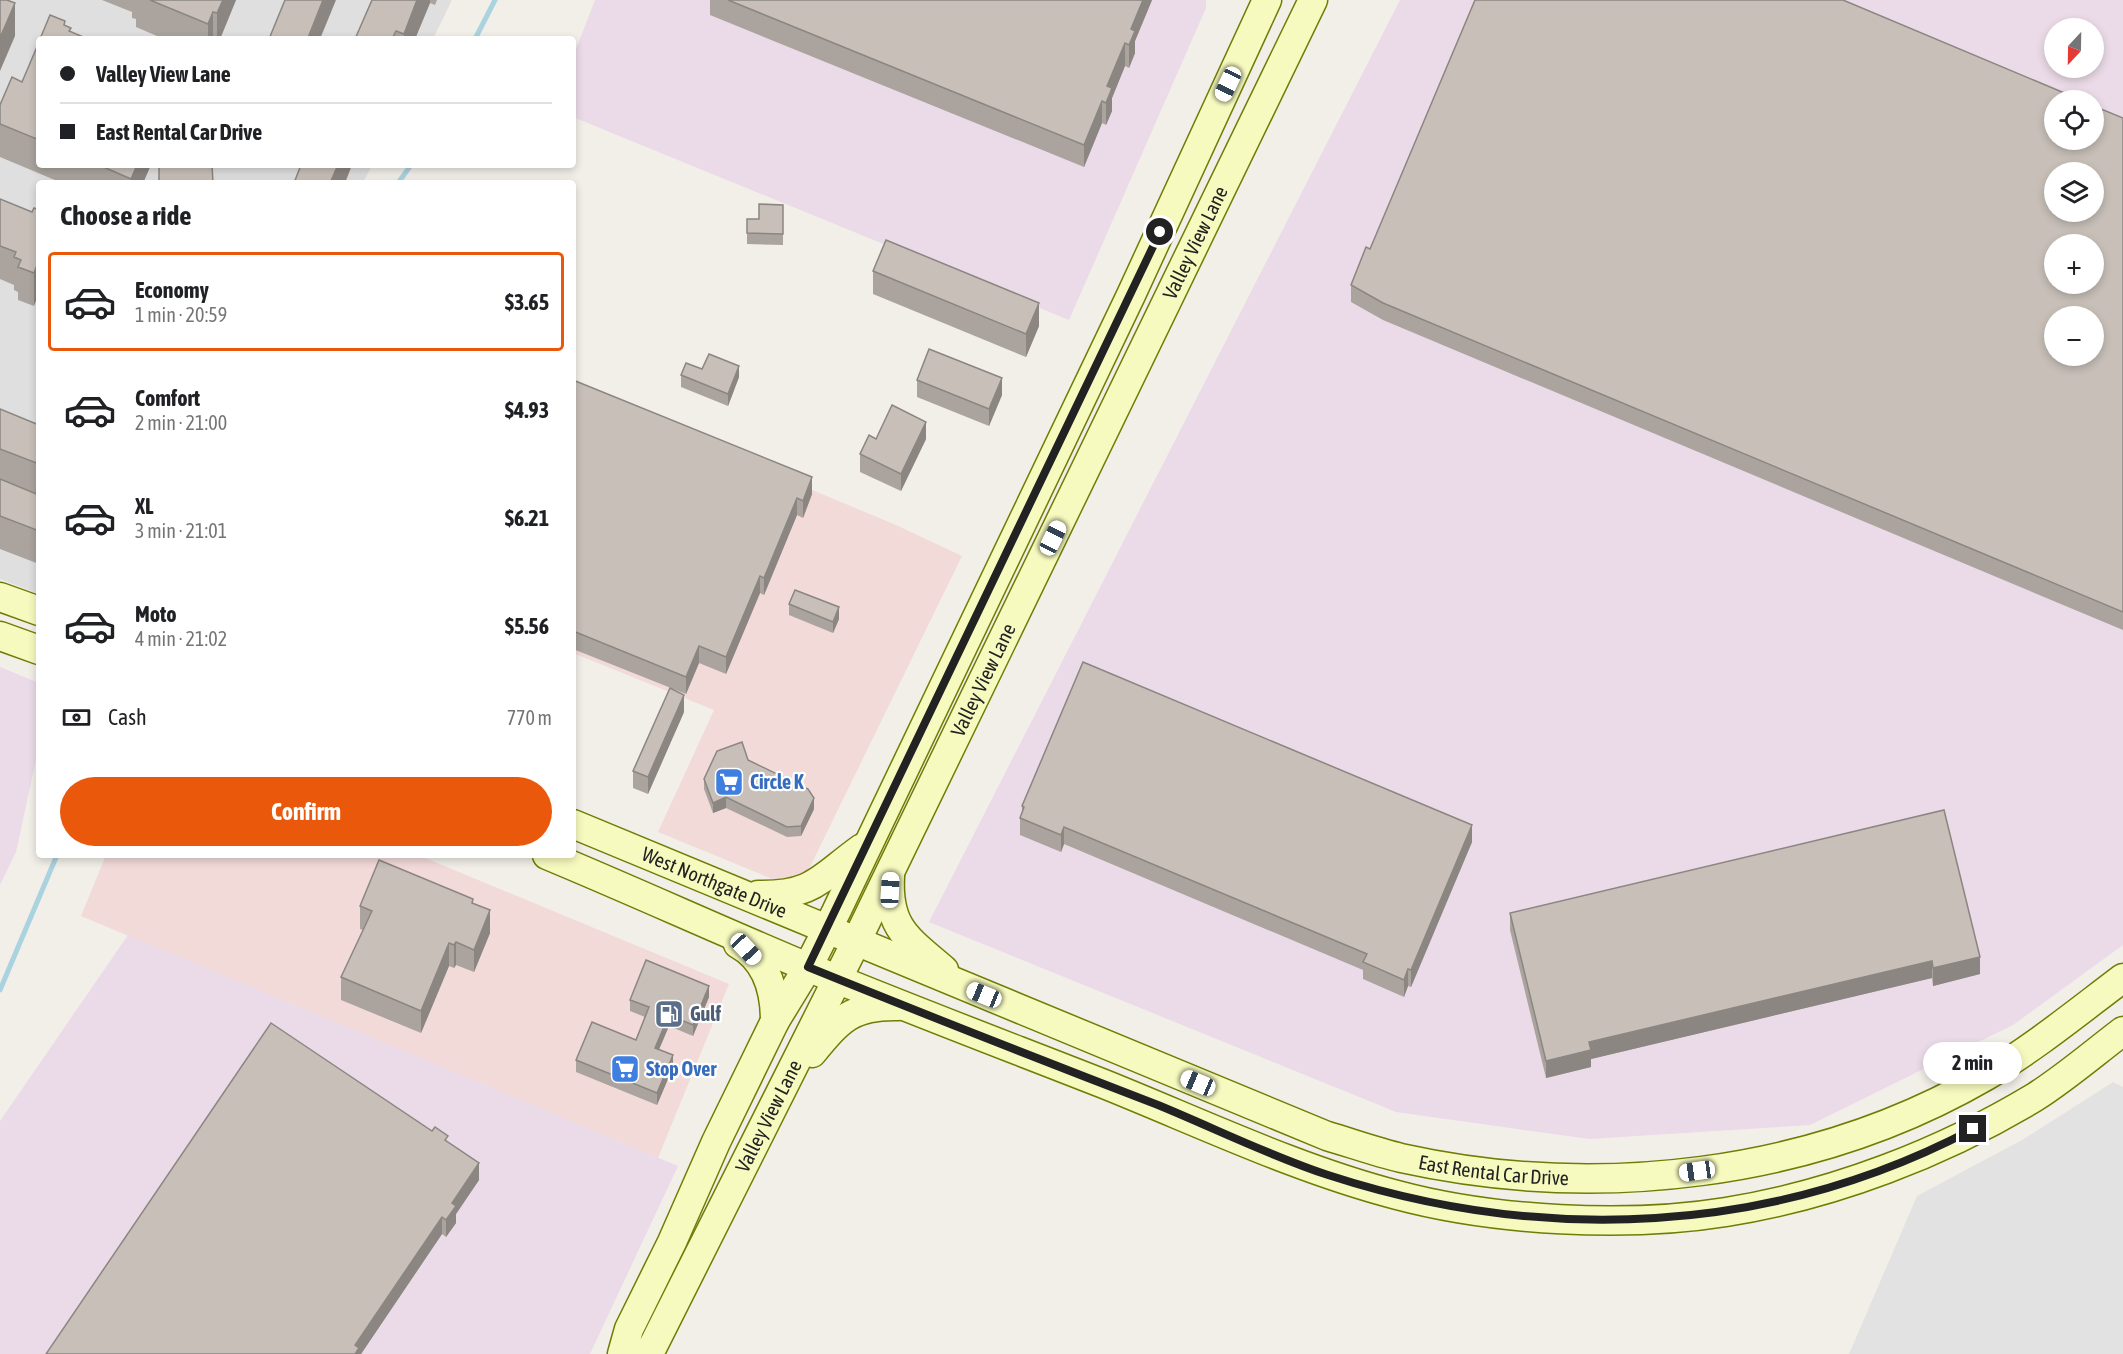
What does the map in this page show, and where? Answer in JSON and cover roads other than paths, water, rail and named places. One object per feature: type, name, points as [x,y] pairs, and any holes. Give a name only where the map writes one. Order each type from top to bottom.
[{"type":"main road","name":"Valley View Lane","points":[[622,1354],[629,1329],[775,1021],[828,929],[1131,295],[1267,0]]},
{"type":"main road","name":"Valley View Lane","points":[[646,1354],[659,1336],[857,940],[1313,0]]},
{"type":"main road","points":[[0,597],[36,610]]},
{"type":"main road","points":[[0,636],[36,649]]},
{"type":"main road","name":"West Northgate Drive","points":[[576,825],[857,940]]},
{"type":"main road","points":[[751,895],[786,896],[805,890],[827,878],[868,844]]},
{"type":"main road","name":"West Northgate Drive","points":[[554,858],[679,909],[808,967]]},
{"type":"main road","points":[[891,870],[891,908],[901,931],[961,986]]},
{"type":"main road","points":[[679,909],[746,949],[762,965],[775,999],[775,1021]]},
{"type":"main road","name":"East Rental Car Drive","points":[[857,940],[961,986],[1327,1136],[1409,1160],[1485,1173],[1564,1178],[1639,1179],[1736,1165],[1823,1147],[1915,1111],[1987,1076],[2123,978]]},
{"type":"main road","name":"East Rental Car Drive","points":[[808,967],[1326,1174],[1399,1196],[1520,1217],[1644,1219],[1725,1212],[1810,1193],[1900,1163],[1942,1145],[2036,1096],[2123,1031]]},
{"type":"main road","points":[[787,1082],[823,1039],[846,1017],[859,1009],[905,1006]]},
{"type":"main road","points":[[1399,1196],[1409,1160]]},
{"type":"waterway","points":[[477,36],[495,0]]},
{"type":"waterway","points":[[400,180],[409,168]]},
{"type":"waterway","points":[[0,990],[56,858]]},
{"type":"place","name":"Circle K","points":[[729,782]]},
{"type":"place","name":"Gulf","points":[[669,1014]]},
{"type":"place","name":"Stop Over","points":[[625,1069]]}]
